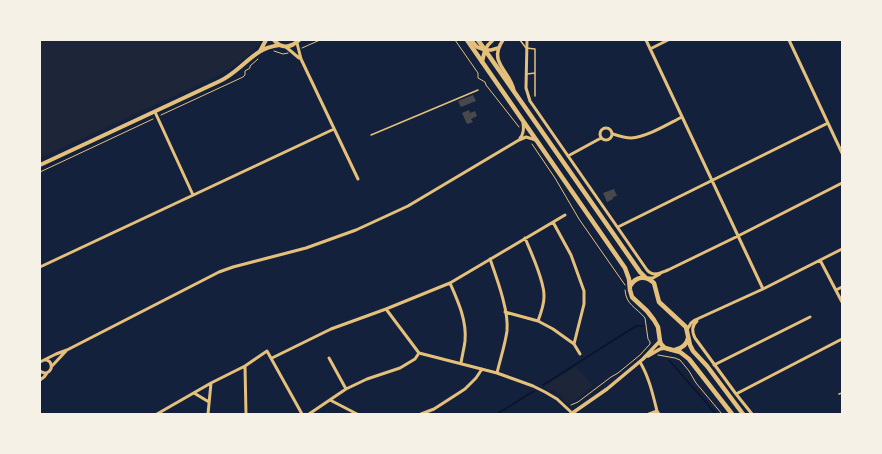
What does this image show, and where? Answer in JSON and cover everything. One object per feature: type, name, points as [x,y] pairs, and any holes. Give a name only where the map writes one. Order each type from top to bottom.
[{"type":"main road","points":[[260,51],[266,40]]},
{"type":"main road","points":[[274,40],[280,45],[286,47],[293,45],[298,41]]},
{"type":"main road","points":[[467,40],[625,268],[633,299],[652,316],[656,323],[660,341],[665,348],[682,353],[689,359],[732,414]]},
{"type":"main road","points":[[471,40],[477,47],[485,50]]},
{"type":"main road","points":[[478,40],[627,254],[643,276],[654,283],[659,302],[685,326],[693,351],[707,366],[743,414]]},
{"type":"main road","points":[[40,164],[222,80],[260,51],[280,45]]},
{"type":"main road","points":[[482,62],[485,50]]},
{"type":"main road","points":[[630,286],[640,277],[647,278]]},
{"type":"main road","points":[[675,350],[681,348],[687,342],[688,332]]},
{"type":"street","points":[[485,50],[493,40]]},
{"type":"street","points":[[503,40],[498,48],[497,58],[498,62],[512,83],[514,92]]},
{"type":"street","points":[[526,40],[526,88],[530,101],[649,272],[654,274],[668,270]]},
{"type":"street","points":[[646,40],[763,289]]},
{"type":"street","points":[[650,49],[668,40]]},
{"type":"street","points":[[789,40],[842,154]]},
{"type":"street","points":[[298,41],[301,59],[358,179]]},
{"type":"street","points":[[286,47],[301,59]]},
{"type":"street","points":[[485,50],[498,48]]},
{"type":"street","points":[[155,112],[193,195]]},
{"type":"street","points":[[601,138],[600,132],[604,128],[610,129],[612,134],[624,138],[634,138],[682,117]]},
{"type":"street","points":[[519,140],[524,132],[524,126],[521,118]]},
{"type":"street","points":[[618,227],[828,123]]},
{"type":"street","points":[[40,267],[334,129]]},
{"type":"street","points":[[568,156],[601,138],[607,140],[611,138],[612,134]]},
{"type":"street","points":[[41,360],[67,350],[219,272],[306,248],[361,228],[408,206],[519,140],[527,137],[536,140]]},
{"type":"street","points":[[647,278],[654,277],[842,183]]},
{"type":"street","points":[[272,358],[331,329],[450,283],[565,215]]},
{"type":"street","points":[[553,222],[571,255],[584,291],[584,304],[574,344]]},
{"type":"street","points":[[525,238],[540,276],[544,294],[538,321]]},
{"type":"street","points":[[752,414],[695,338],[692,331],[693,324],[702,318],[842,249]]},
{"type":"street","points":[[490,259],[505,312],[506,333],[497,373]]},
{"type":"street","points":[[820,260],[842,302]]},
{"type":"street","points":[[450,283],[459,306],[464,326],[465,342],[461,363]]},
{"type":"street","points":[[836,290],[842,287]]},
{"type":"street","points":[[386,309],[419,353],[497,373],[533,386],[557,399],[572,414],[603,392],[640,362],[660,341]]},
{"type":"street","points":[[505,312],[538,321],[574,344],[580,354]]},
{"type":"street","points":[[714,365],[810,317]]},
{"type":"street","points":[[688,332],[692,321],[702,318]]},
{"type":"street","points":[[736,394],[842,340]]},
{"type":"street","points":[[645,357],[665,348]]},
{"type":"street","points":[[40,380],[50,371],[52,366],[67,350]]},
{"type":"street","points":[[157,414],[210,383],[245,366],[267,351],[302,414]]},
{"type":"street","points":[[309,414],[346,389],[367,379],[400,368],[415,359],[419,353]]},
{"type":"street","points":[[328,358],[346,389]]},
{"type":"street","points":[[41,360],[49,361],[52,366]]},
{"type":"street","points":[[640,362],[649,383],[658,413],[650,414]]},
{"type":"street","points":[[245,366],[246,414]]},
{"type":"street","points":[[422,414],[434,409],[465,389],[476,378],[482,369]]},
{"type":"street","points":[[40,372],[47,373]]},
{"type":"street","points":[[208,414],[210,383]]},
{"type":"street","points":[[194,393],[209,402]]},
{"type":"street","points":[[330,400],[357,414]]},
{"type":"lane","points":[[520,40],[527,49],[535,49],[535,96]]},
{"type":"lane","points":[[526,74],[535,73]]},
{"type":"lane","points":[[370,135],[478,90]]},
{"type":"path","points":[[455,40],[478,72],[478,78],[485,82],[524,132]]},
{"type":"path","points":[[527,137],[555,178],[579,219],[625,284],[625,295],[628,303],[645,318],[648,339],[650,342],[646,349],[618,373],[578,402],[570,405]]},
{"type":"path","points":[[656,356],[663,355],[680,360],[696,383],[722,414]]},
{"type":"shaded area","points":[[40,40],[262,40],[258,46],[242,61],[217,76],[40,158]]},
{"type":"shaded area","points":[[576,367],[593,386],[569,404],[563,400],[564,397],[553,389],[550,391],[544,387]]},
{"type":"building","points":[[473,95],[476,101],[461,107],[458,101]]},
{"type":"building","points":[[469,110],[470,113],[475,111],[477,116],[471,119],[473,122],[467,124],[462,113]]},
{"type":"building","points":[[614,189],[617,196],[613,197],[613,199],[607,202],[603,193]]},
{"type":"waterway","points":[[543,385],[636,326],[644,326]]},
{"type":"waterway","points":[[669,360],[716,414]]},
{"type":"waterway","points":[[497,414],[534,391]]}]
